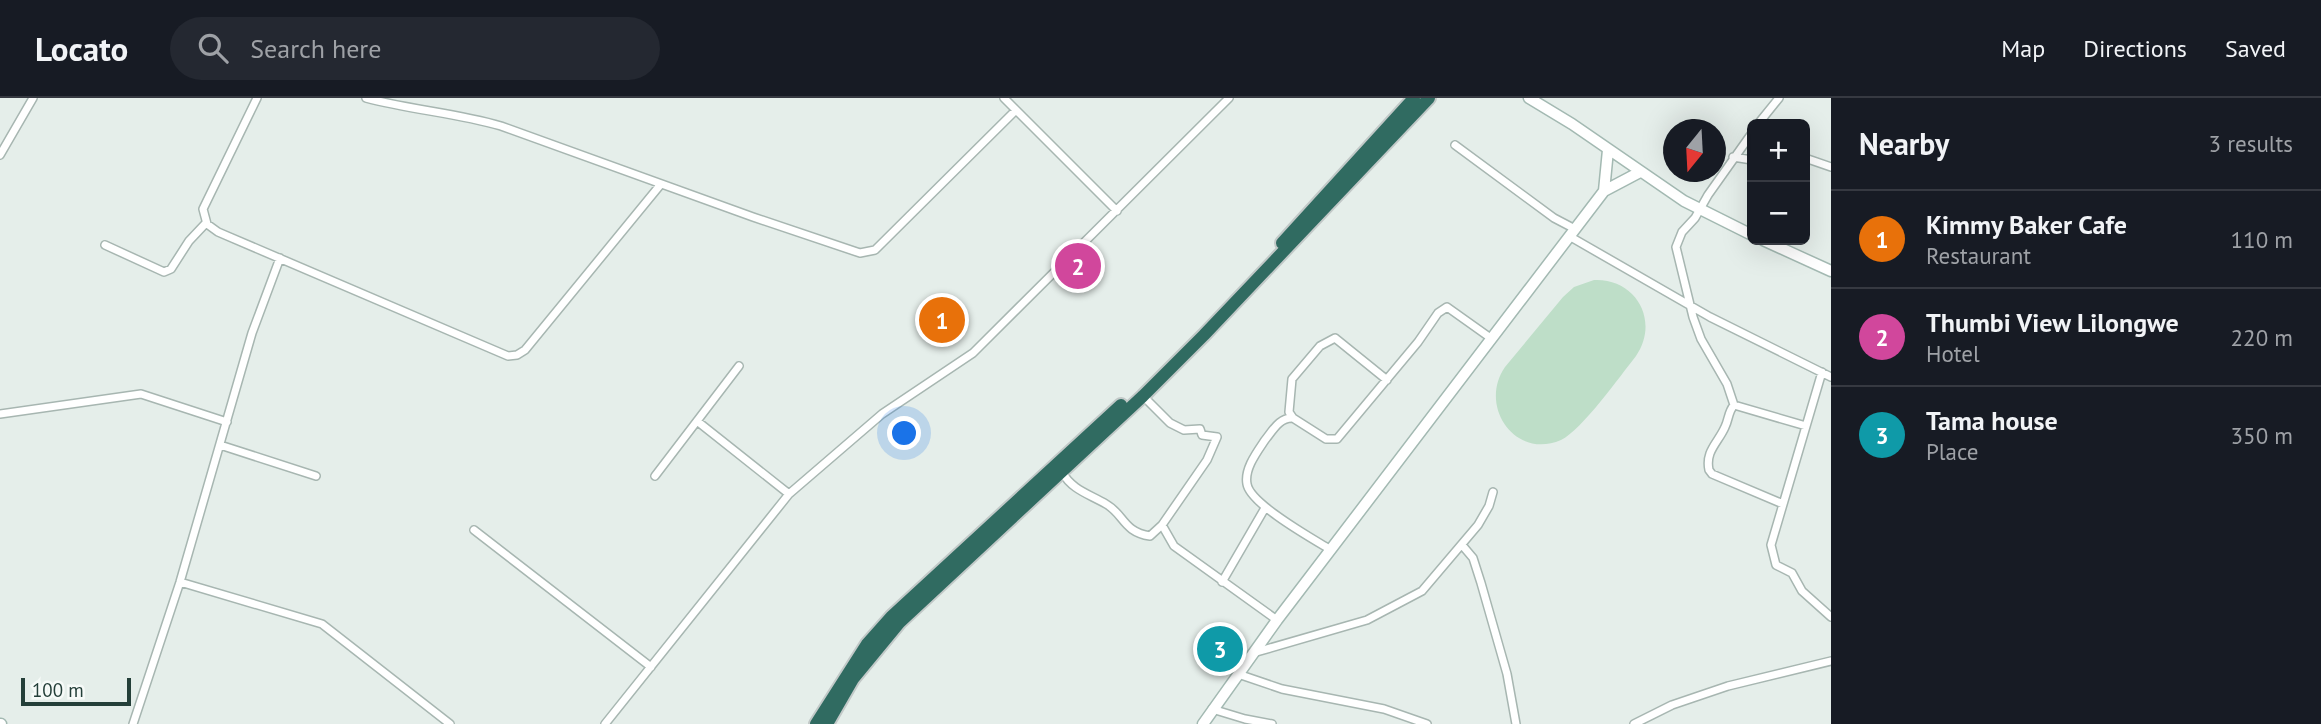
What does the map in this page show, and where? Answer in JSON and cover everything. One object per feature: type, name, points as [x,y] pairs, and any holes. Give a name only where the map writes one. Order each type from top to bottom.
[{"type":"highway","points":[[816,724],[867,644],[891,617],[1174,355],[1287,238],[1414,98]]},
{"type":"highway","points":[[827,724],[853,679],[900,622],[1143,396],[1236,303],[1429,98]]},
{"type":"street","points":[[0,155],[33,98]]},
{"type":"street","points":[[257,98],[203,209],[206,223],[218,232],[503,354],[517,355],[525,350],[661,184]]},
{"type":"street","points":[[366,98],[501,126],[860,253],[874,250],[1016,110]]},
{"type":"street","points":[[1004,98],[1117,211]]},
{"type":"street","points":[[605,724],[789,494],[910,393],[973,353],[1229,98]]},
{"type":"street","points":[[1529,98],[1700,210],[1747,233]]},
{"type":"street","points":[[1762,119],[1779,98]]},
{"type":"street","points":[[1734,405],[1727,384],[1701,338],[1676,247],[1682,233],[1747,139]]},
{"type":"street","points":[[1455,145],[1572,232],[1710,317],[1831,377]]},
{"type":"street","points":[[1604,191],[1608,150]]},
{"type":"street","points":[[1733,158],[1747,159]]},
{"type":"street","points":[[1810,160],[1831,167]]},
{"type":"street","points":[[1202,724],[1604,191],[1640,172]]},
{"type":"street","points":[[105,245],[164,272],[171,269],[189,241],[206,223]]},
{"type":"street","points":[[1774,245],[1831,271]]},
{"type":"street","points":[[133,724],[180,582],[256,320],[280,258]]},
{"type":"street","points":[[1331,550],[1265,508],[1249,491],[1247,474],[1260,448],[1287,417],[1326,439],[1337,439],[1418,342],[1438,313],[1447,307],[1492,339]]},
{"type":"street","points":[[1293,418],[1290,412],[1292,379],[1320,346],[1335,338],[1387,380]]},
{"type":"street","points":[[655,476],[739,366]]},
{"type":"street","points":[[1822,372],[1771,545],[1779,569],[1792,573],[1802,591],[1831,617]]},
{"type":"street","points":[[0,414],[141,394],[228,422]]},
{"type":"street","points":[[1062,472],[1073,488],[1109,505],[1131,530],[1150,536],[1162,525],[1207,460],[1217,438],[1205,437],[1200,429],[1184,430],[1170,424],[1143,396]]},
{"type":"street","points":[[1734,405],[1806,426]]},
{"type":"street","points":[[1734,405],[1729,411],[1724,429],[1708,454],[1709,470],[1712,474],[1783,503]]},
{"type":"street","points":[[697,421],[789,494]]},
{"type":"street","points":[[220,445],[316,477]]},
{"type":"street","points":[[1253,653],[1367,620],[1422,591],[1462,545],[1489,506],[1493,492]]},
{"type":"street","points":[[1222,582],[1265,508]]},
{"type":"street","points":[[1162,525],[1174,546],[1278,620]]},
{"type":"street","points":[[474,530],[651,667]]},
{"type":"street","points":[[1462,545],[1473,558],[1481,583],[1507,674],[1516,724]]},
{"type":"street","points":[[180,582],[323,624],[450,724]]},
{"type":"street","points":[[1634,724],[1672,705],[1728,686],[1831,661]]},
{"type":"street","points":[[1238,674],[1282,689],[1384,709],[1427,724]]},
{"type":"street","points":[[1212,709],[1272,724]]},
{"type":"green space","points":[[1594,280],[1609,281],[1622,286],[1640,304],[1645,329],[1643,343],[1611,389],[1570,434],[1561,440],[1544,444],[1529,443],[1506,426],[1499,413],[1496,398],[1498,382],[1505,367],[1563,297],[1574,287]]},
{"type":"place","name":"Thumbi View Lilongwe","points":[[1078,266]]},
{"type":"place","name":"Kimmy Baker Cafe","points":[[942,320]]},
{"type":"place","name":"Tama house","points":[[1220,649]]}]
